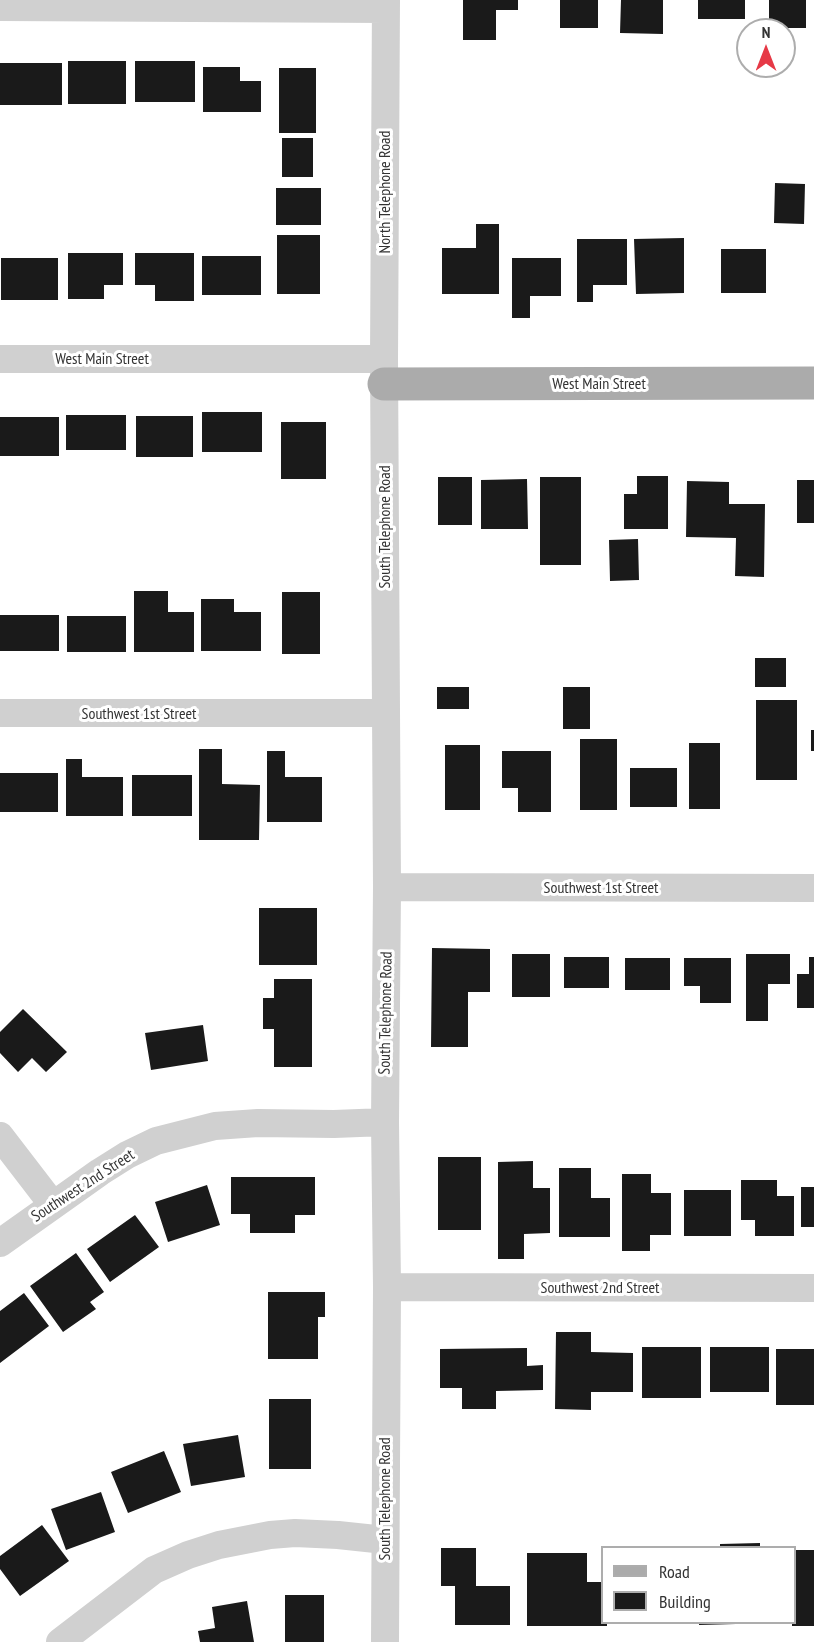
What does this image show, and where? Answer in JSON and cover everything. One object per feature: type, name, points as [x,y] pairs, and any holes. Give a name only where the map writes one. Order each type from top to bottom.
[{"type":"main road","name":"West Main Street","points":[[384,372],[814,383]]},
{"type":"street","points":[[0,7],[386,4]]},
{"type":"street","name":"North Telephone Road","points":[[384,372],[386,4]]},
{"type":"street","name":"West Main Street","points":[[0,359],[384,372]]},
{"type":"street","name":"South Telephone Road","points":[[384,372],[387,887],[385,1642]]},
{"type":"street","name":"Southwest 1st Street","points":[[0,713],[385,713]]},
{"type":"street","name":"Southwest 1st Street","points":[[387,887],[814,888]]},
{"type":"street","name":"Southwest 2nd Street","points":[[0,1243],[127,1155],[156,1141],[184,1132],[215,1126],[258,1123],[385,1122]]},
{"type":"street","points":[[0,1136],[53,1205]]},
{"type":"street","name":"Southwest 2nd Street","points":[[387,1287],[814,1288]]},
{"type":"street","points":[[60,1642],[154,1570],[188,1555],[227,1543],[295,1533],[384,1540]]},
{"type":"building","points":[[463,0],[518,0],[518,10],[496,10],[496,40],[463,40]]},
{"type":"building","points":[[560,0],[598,0],[598,28],[560,28]]},
{"type":"building","points":[[621,0],[663,0],[663,34],[620,33]]},
{"type":"building","points":[[698,0],[745,0],[745,18],[698,19]]},
{"type":"building","points":[[769,0],[806,0],[806,28],[796,28],[796,18],[769,18]]},
{"type":"building","points":[[68,61],[126,61],[126,104],[68,104]]},
{"type":"building","points":[[135,61],[195,61],[195,102],[135,102]]},
{"type":"building","points":[[0,63],[62,63],[62,105],[0,105]]},
{"type":"building","points":[[203,67],[240,67],[240,81],[261,81],[261,112],[203,112]]},
{"type":"building","points":[[279,68],[316,68],[316,133],[279,133]]},
{"type":"building","points":[[282,138],[313,138],[313,177],[282,177]]},
{"type":"building","points":[[775,183],[805,184],[804,224],[774,223]]},
{"type":"building","points":[[276,188],[321,188],[321,225],[276,225]]},
{"type":"building","points":[[476,224],[499,224],[499,294],[442,294],[442,248],[476,248]]},
{"type":"building","points":[[277,235],[320,235],[320,294],[277,294]]},
{"type":"building","points":[[684,238],[684,293],[636,294],[634,239]]},
{"type":"building","points":[[577,239],[627,239],[627,285],[593,285],[593,302],[577,302]]},
{"type":"building","points":[[721,249],[766,249],[766,293],[721,293]]},
{"type":"building","points":[[68,253],[123,253],[123,285],[104,285],[104,299],[68,299]]},
{"type":"building","points":[[135,253],[194,253],[194,301],[155,301],[155,285],[135,285]]},
{"type":"building","points":[[202,256],[261,256],[261,295],[202,295]]},
{"type":"building","points":[[1,258],[58,258],[58,300],[1,300]]},
{"type":"building","points":[[512,258],[561,258],[561,296],[530,296],[530,318],[512,318]]},
{"type":"building","points":[[202,412],[262,412],[262,452],[202,452]]},
{"type":"building","points":[[66,415],[126,415],[126,450],[66,450]]},
{"type":"building","points":[[136,416],[193,416],[193,457],[136,457]]},
{"type":"building","points":[[0,417],[59,417],[59,456],[0,456]]},
{"type":"building","points":[[281,422],[326,422],[326,479],[281,479]]},
{"type":"building","points":[[637,476],[668,476],[668,529],[624,529],[624,494],[637,494]]},
{"type":"building","points":[[438,477],[472,477],[472,525],[438,525]]},
{"type":"building","points":[[540,477],[581,477],[581,565],[540,565]]},
{"type":"building","points":[[527,479],[528,529],[481,529],[481,480]]},
{"type":"building","points":[[797,480],[814,480],[814,523],[797,523]]},
{"type":"building","points":[[687,481],[729,482],[729,504],[765,504],[764,577],[735,576],[736,538],[686,537]]},
{"type":"building","points":[[638,539],[639,580],[610,581],[609,540]]},
{"type":"building","points":[[134,591],[168,591],[168,612],[194,612],[194,652],[134,652]]},
{"type":"building","points":[[282,592],[320,592],[320,654],[282,654]]},
{"type":"building","points":[[201,599],[234,599],[234,612],[261,612],[261,651],[201,651]]},
{"type":"building","points":[[0,615],[59,615],[59,651],[0,651]]},
{"type":"building","points":[[67,616],[126,616],[126,652],[67,652]]},
{"type":"building","points":[[755,658],[786,658],[786,687],[755,687]]},
{"type":"building","points":[[437,687],[469,687],[469,709],[437,709]]},
{"type":"building","points":[[563,687],[590,687],[590,729],[563,729]]},
{"type":"building","points":[[756,700],[797,700],[797,780],[756,780]]},
{"type":"building","points":[[811,730],[814,730],[814,751],[811,751]]},
{"type":"building","points":[[580,739],[617,739],[617,810],[580,810]]},
{"type":"building","points":[[689,743],[720,743],[720,809],[689,809]]},
{"type":"building","points":[[445,745],[480,745],[480,810],[445,810]]},
{"type":"building","points":[[199,749],[222,749],[222,784],[260,785],[259,840],[199,840]]},
{"type":"building","points":[[267,751],[285,751],[285,777],[322,777],[322,822],[267,822]]},
{"type":"building","points":[[502,751],[551,751],[551,812],[518,812],[518,788],[502,788]]},
{"type":"building","points":[[66,759],[82,759],[82,777],[123,777],[123,816],[66,816]]},
{"type":"building","points":[[630,768],[677,768],[677,807],[630,807]]},
{"type":"building","points":[[0,773],[58,773],[58,812],[0,812]]},
{"type":"building","points":[[132,775],[192,775],[192,816],[132,816]]},
{"type":"building","points":[[259,908],[317,908],[317,965],[259,965]]},
{"type":"building","points":[[432,948],[490,949],[490,992],[468,992],[468,1047],[431,1047]]},
{"type":"building","points":[[512,954],[550,954],[550,997],[512,997]]},
{"type":"building","points":[[746,954],[790,954],[790,984],[768,984],[768,1021],[746,1021]]},
{"type":"building","points":[[564,957],[609,957],[609,988],[564,988]]},
{"type":"building","points":[[809,957],[814,957],[814,1008],[797,1008],[797,974],[809,974]]},
{"type":"building","points":[[625,958],[670,958],[670,990],[625,990]]},
{"type":"building","points":[[684,958],[731,958],[731,1003],[700,1003],[700,986],[684,986]]},
{"type":"building","points":[[274,979],[312,979],[312,1067],[274,1067],[274,1029],[263,1029],[263,998],[274,998]]},
{"type":"building","points":[[23,1009],[67,1052],[46,1072],[32,1058],[18,1072],[0,1053],[0,1032]]},
{"type":"building","points":[[203,1025],[208,1061],[151,1070],[145,1033]]},
{"type":"building","points":[[438,1157],[481,1157],[481,1230],[438,1230]]},
{"type":"building","points":[[533,1161],[533,1188],[550,1188],[550,1233],[524,1234],[524,1259],[498,1259],[498,1162]]},
{"type":"building","points":[[559,1168],[591,1168],[591,1198],[610,1198],[610,1237],[559,1237]]},
{"type":"building","points":[[622,1174],[651,1174],[651,1193],[671,1193],[671,1235],[650,1235],[650,1251],[622,1251]]},
{"type":"building","points":[[231,1177],[315,1177],[315,1215],[295,1215],[295,1233],[250,1233],[250,1214],[231,1214]]},
{"type":"building","points":[[741,1180],[777,1180],[777,1196],[794,1196],[794,1236],[755,1236],[755,1220],[741,1220]]},
{"type":"building","points":[[207,1185],[220,1225],[168,1242],[155,1202]]},
{"type":"building","points":[[801,1187],[814,1187],[814,1227],[801,1227]]},
{"type":"building","points":[[684,1190],[731,1190],[731,1236],[684,1236]]},
{"type":"building","points":[[135,1215],[159,1247],[110,1282],[87,1249]]},
{"type":"building","points":[[76,1253],[104,1292],[90,1302],[96,1309],[63,1332],[30,1286]]},
{"type":"building","points":[[268,1292],[325,1292],[325,1317],[318,1317],[318,1359],[268,1359]]},
{"type":"building","points":[[24,1293],[49,1326],[0,1363],[0,1311]]},
{"type":"building","points":[[556,1332],[591,1332],[591,1352],[633,1353],[633,1392],[591,1392],[591,1410],[555,1409]]},
{"type":"building","points":[[642,1347],[701,1347],[701,1398],[642,1398]]},
{"type":"building","points":[[710,1347],[769,1347],[769,1392],[710,1392]]},
{"type":"building","points":[[527,1348],[527,1366],[543,1365],[543,1390],[496,1391],[496,1409],[462,1409],[462,1388],[440,1388],[440,1349]]},
{"type":"building","points":[[776,1349],[814,1349],[814,1405],[776,1405]]},
{"type":"building","points":[[269,1399],[311,1399],[311,1469],[269,1469]]},
{"type":"building","points":[[238,1435],[245,1477],[191,1486],[183,1444]]},
{"type":"building","points":[[164,1451],[181,1492],[128,1513],[111,1472]]},
{"type":"building","points":[[101,1492],[115,1532],[66,1550],[51,1509]]},
{"type":"building","points":[[42,1525],[69,1561],[20,1596],[0,1569],[0,1556]]},
{"type":"building","points":[[760,1543],[760,1546],[720,1546],[720,1544]]},
{"type":"building","points":[[441,1548],[476,1548],[476,1586],[510,1586],[510,1625],[455,1625],[455,1586],[441,1586]]},
{"type":"building","points":[[796,1550],[814,1550],[814,1626],[792,1626],[796,1624]]},
{"type":"building","points":[[527,1553],[587,1553],[587,1582],[601,1582],[601,1624],[607,1624],[607,1626],[527,1626]]},
{"type":"building","points":[[285,1595],[324,1595],[324,1642],[285,1642]]},
{"type":"building","points":[[247,1601],[254,1642],[200,1642],[198,1631],[215,1628],[212,1607]]}]
